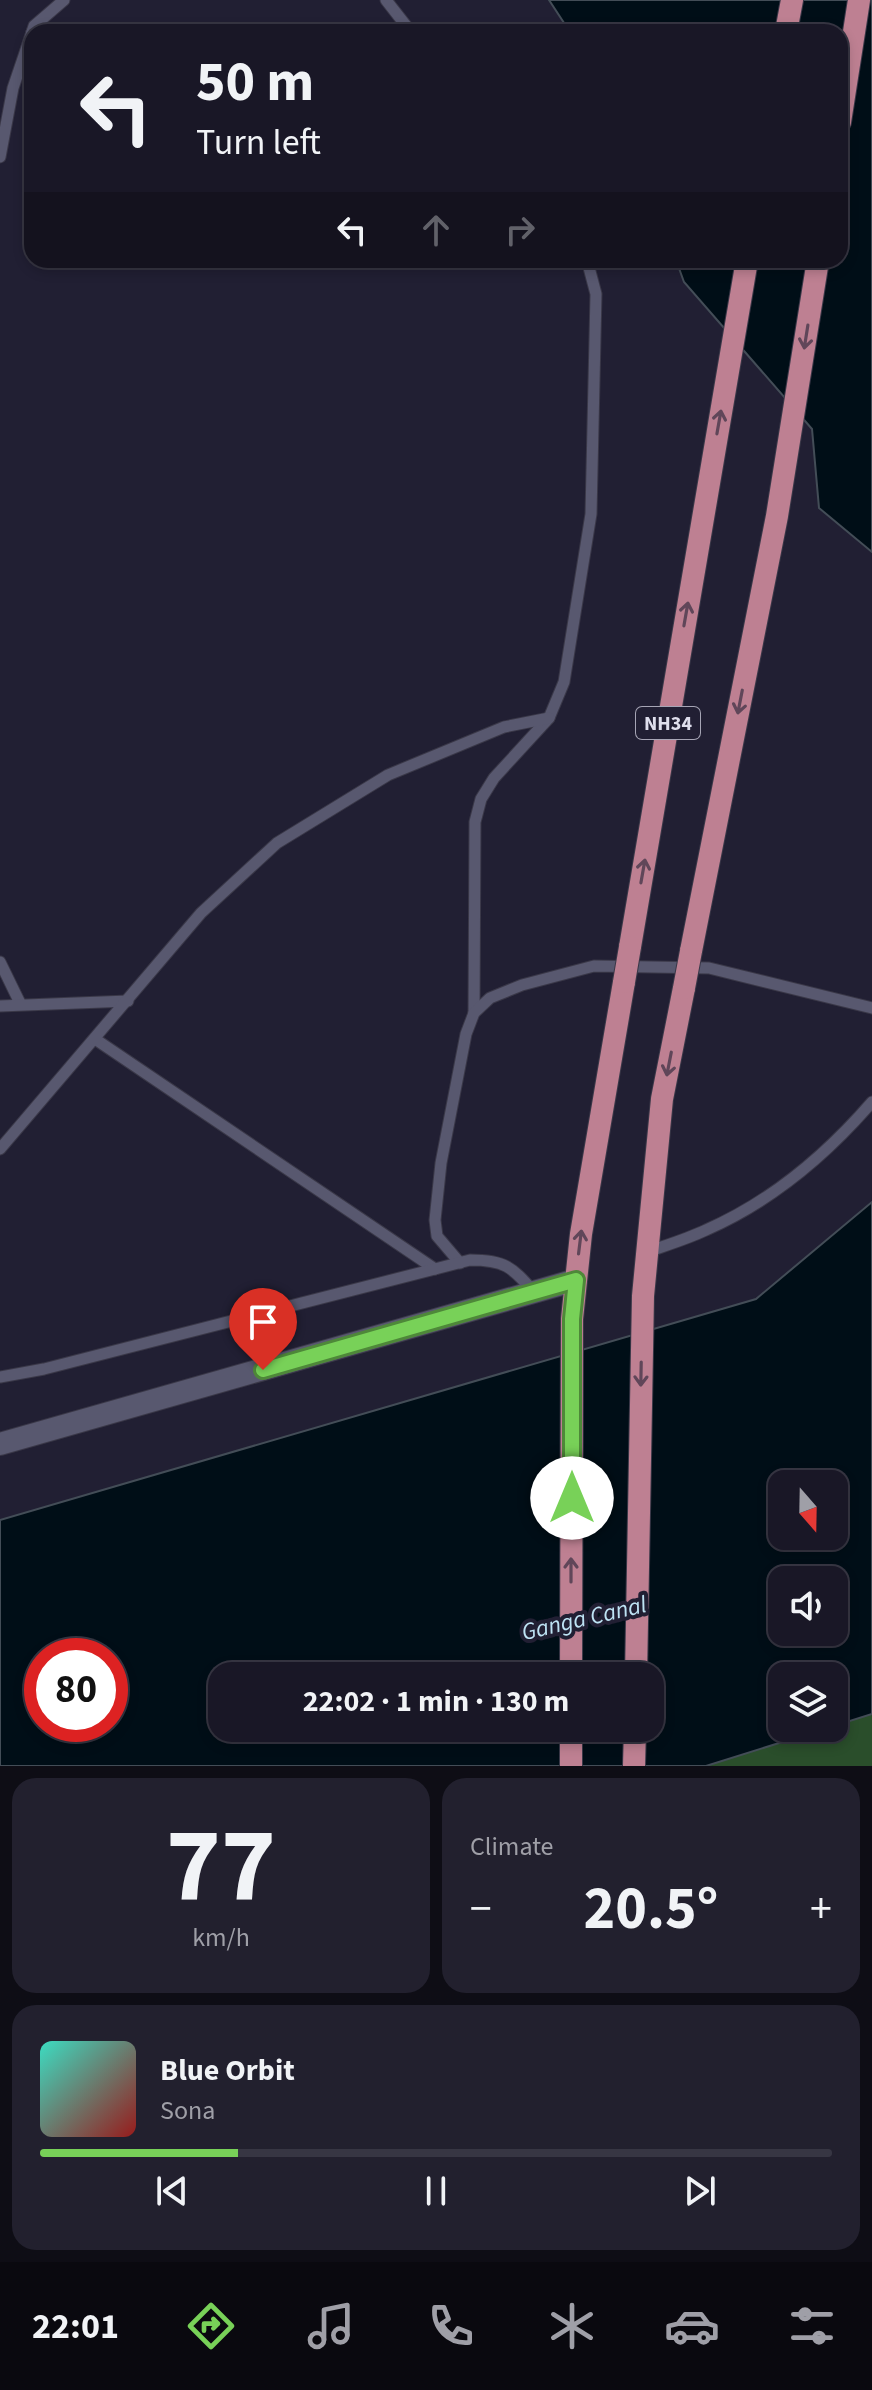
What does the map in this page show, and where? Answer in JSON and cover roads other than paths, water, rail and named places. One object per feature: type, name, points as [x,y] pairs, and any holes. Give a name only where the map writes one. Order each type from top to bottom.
[{"type":"highway","points":[[788,24],[792,0]]},
{"type":"highway","points":[[848,71],[859,0]]},
{"type":"highway","name":"NH34","points":[[571,1662],[572,1319],[581,1234],[746,268]]},
{"type":"highway","name":"NH34","points":[[636,1662],[643,1296],[662,1099],[777,516],[817,268]]},
{"type":"highway","points":[[571,1742],[571,1766]]},
{"type":"highway","points":[[634,1766],[635,1742]]},
{"type":"street","points":[[0,1444],[576,1280]]},
{"type":"lane","points":[[36,24],[64,0]]},
{"type":"lane","points":[[386,0],[405,24]]},
{"type":"lane","points":[[0,157],[13,88],[24,56]]},
{"type":"lane","points":[[460,1263],[437,1236],[435,1220],[441,1163],[466,1034],[474,1013],[475,822],[481,799],[494,778],[549,718],[569,663],[591,514],[596,294],[589,268]]},
{"type":"lane","points":[[0,1149],[201,913],[277,843],[388,775],[504,727],[549,718]]},
{"type":"lane","points":[[0,962],[20,1003]]},
{"type":"lane","points":[[474,1013],[490,998],[522,985],[594,966],[709,968],[872,1008]]},
{"type":"lane","points":[[0,1006],[128,1001]]},
{"type":"lane","points":[[95,1039],[435,1269]]},
{"type":"lane","points":[[647,1252],[707,1230],[762,1199],[817,1159],[872,1102]]},
{"type":"lane","points":[[0,1377],[44,1369],[470,1260],[494,1260],[514,1269],[534,1292]]},
{"type":"water","points":[[549,0],[872,0],[872,552],[819,508],[812,429],[684,282],[679,268],[848,268],[848,24],[565,24]]},
{"type":"water","name":"Ganga Canal","points":[[872,1202],[872,1714],[848,1722],[848,1662],[768,1662],[768,1742],[782,1742],[706,1766],[0,1766],[0,1520],[756,1299]]}]
